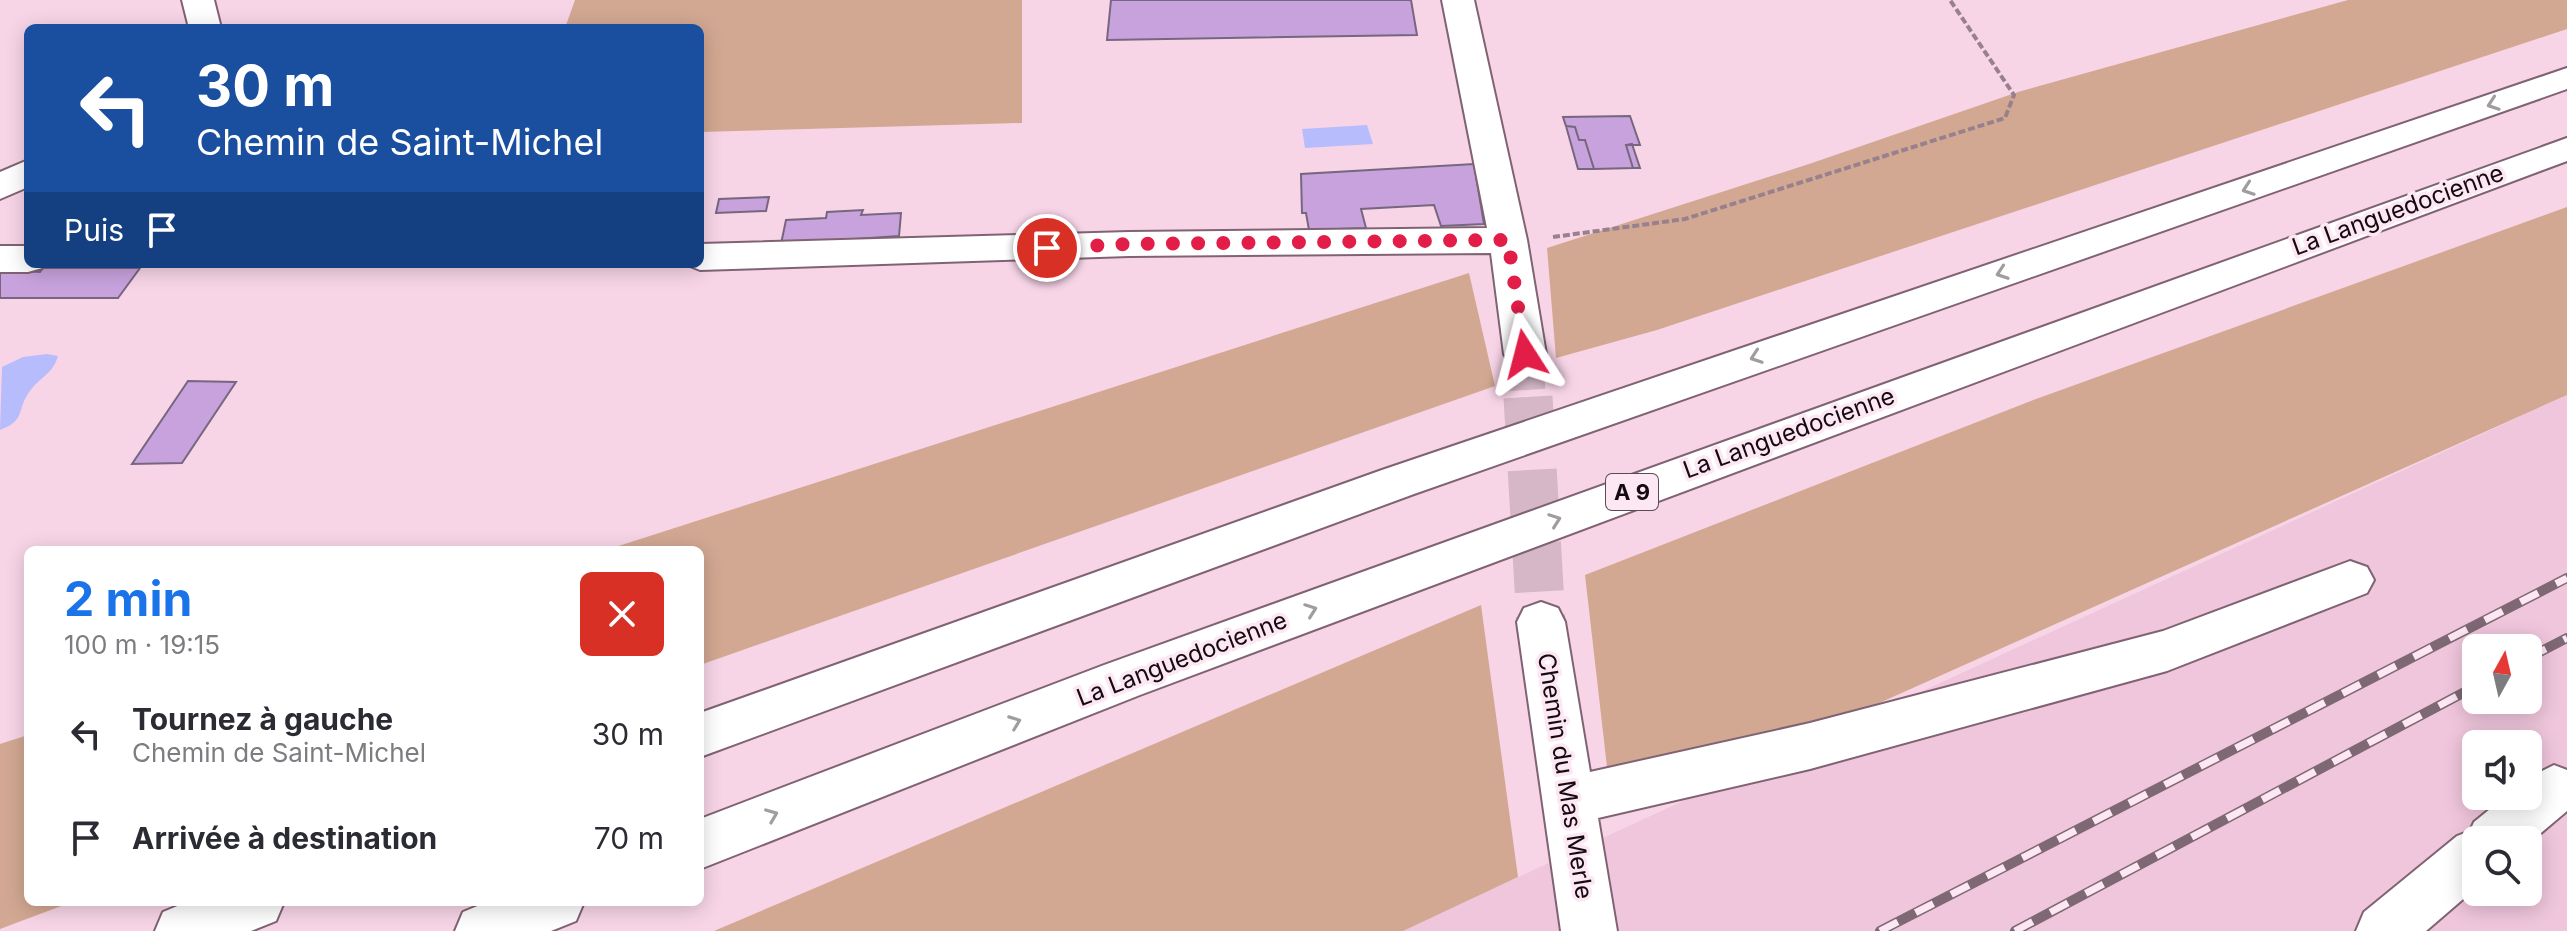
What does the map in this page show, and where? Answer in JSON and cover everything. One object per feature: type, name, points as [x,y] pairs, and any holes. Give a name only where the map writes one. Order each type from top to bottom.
[{"type":"main road","points":[[198,0],[204,24]]},
{"type":"main road","points":[[1458,0],[1508,240],[1525,354]]},
{"type":"main road","points":[[704,733],[896,661],[1710,372],[2567,78]]},
{"type":"main road","name":"La Languedocienne","points":[[704,842],[1122,680],[2567,149]]},
{"type":"main road","points":[[0,188],[24,173]]},
{"type":"main road","points":[[704,257],[1129,244],[1508,240]]},
{"type":"main road","points":[[0,259],[24,259]]},
{"type":"main road","points":[[1567,801],[1810,746],[2167,650],[2350,580]]},
{"type":"main road","name":"Chemin du Mas Merle","points":[[1541,622],[1589,931]]},
{"type":"main road","points":[[2510,826],[2554,789]]},
{"type":"main road","points":[[2384,931],[2462,866]]},
{"type":"main road","points":[[183,931],[246,906]]},
{"type":"main road","points":[[483,931],[546,906]]},
{"type":"path","points":[[1508,240],[1537,240],[1685,219],[2005,118],[2014,95],[1950,0]]},
{"type":"shaded area","points":[[575,0],[1022,0],[1022,123],[704,132],[704,24],[566,24]]},
{"type":"shaded area","points":[[2348,0],[2567,0],[2567,29],[1657,330],[1556,358],[1547,248],[1812,163],[2018,92]]},
{"type":"shaded area","points":[[2567,207],[2567,395],[1810,734],[1607,767],[1585,575],[2036,399]]},
{"type":"shaded area","points":[[1469,273],[1495,386],[704,664],[704,546],[618,546]]},
{"type":"shaded area","points":[[2567,395],[2567,931],[1402,931],[1620,830]]},
{"type":"shaded area","points":[[1481,605],[1518,877],[1403,931],[714,931]]},
{"type":"shaded area","points":[[24,736],[24,906],[61,906],[0,929],[0,744]]},
{"type":"water","points":[[1367,125],[1373,144],[1305,148],[1302,129]]},
{"type":"water","points":[[58,356],[53,367],[30,391],[18,418],[0,430],[2,367],[23,357]]},
{"type":"building","points":[[1111,0],[1411,0],[1417,35],[1107,40]]},
{"type":"building","points":[[1630,116],[1640,145],[1626,145],[1633,168],[1594,169],[1585,140],[1579,140],[1575,127],[1566,126],[1563,117]]},
{"type":"building","points":[[1566,126],[1575,127],[1579,140],[1585,140],[1594,169],[1578,169]]},
{"type":"building","points":[[1632,144],[1640,168],[1633,168],[1626,145]]},
{"type":"building","points":[[1474,164],[1484,224],[1441,226],[1434,205],[1361,209],[1366,228],[1309,230],[1306,213],[1302,213],[1301,174]]},
{"type":"building","points":[[769,197],[766,211],[716,213],[719,199]]},
{"type":"building","points":[[863,210],[861,215],[901,213],[899,236],[781,244],[786,220],[826,218],[827,212]]},
{"type":"building","points":[[43,268],[140,268],[118,298],[0,298],[0,270],[40,272]]},
{"type":"building","points":[[188,381],[236,382],[182,463],[132,464]]},
{"type":"tunnel","points":[[1525,354],[1528,399]]},
{"type":"tunnel","points":[[1528,397],[1541,622]]},
{"type":"railway","points":[[1880,931],[2567,578]]},
{"type":"railway","points":[[2542,651],[2567,638]]},
{"type":"railway","points":[[2015,931],[2462,693]]},
{"type":"route","points":[[1047,248],[1129,244],[1508,240],[1525,354]]}]
